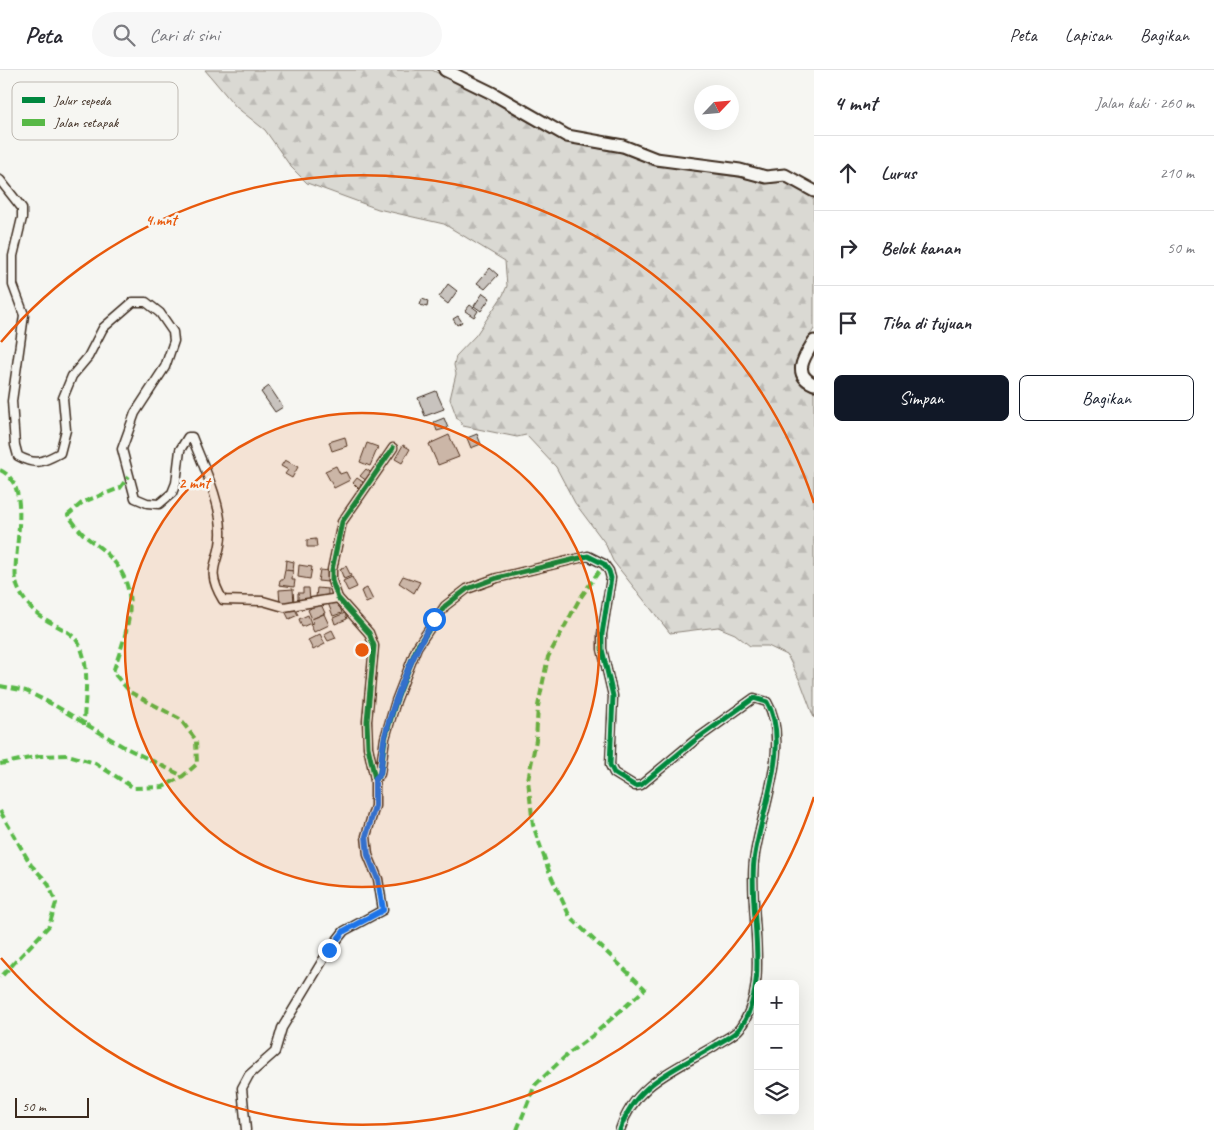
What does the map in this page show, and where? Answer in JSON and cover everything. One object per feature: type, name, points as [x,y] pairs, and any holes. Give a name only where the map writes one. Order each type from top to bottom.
[{"type":"street","points":[[445,70],[492,93],[567,136],[623,146],[656,159],[740,170],[766,177],[785,175],[814,191]]},
{"type":"street","points":[[0,180],[22,208],[22,218],[13,256],[13,284],[24,315],[12,401],[15,445],[18,456],[29,462],[44,462],[60,453],[66,430],[63,398],[72,376],[88,357],[103,328],[133,302],[146,302],[160,313],[169,325],[173,332],[174,341],[165,367],[135,413],[122,449],[135,498],[147,503],[159,504],[172,493],[176,483],[180,450],[188,437],[192,437],[214,495],[221,530],[219,551],[214,563],[213,577],[223,600],[263,601],[284,607],[338,598]]},
{"type":"street","points":[[814,341],[801,366],[802,374],[807,381],[814,384]]},
{"type":"street","points":[[246,1130],[242,1088],[249,1075],[275,1052],[282,1028],[329,950],[344,931],[383,910],[378,879],[368,855],[366,836],[375,806],[375,779],[369,754],[367,721],[374,646],[369,633],[338,598],[332,582],[332,570],[342,522],[393,448]]},
{"type":"street","points":[[375,779],[380,774],[385,738],[396,701],[417,647],[445,606],[467,589],[497,578],[588,556],[604,564],[609,571],[610,578],[602,634],[602,649],[613,696],[610,765],[614,773],[635,786],[641,785],[694,741],[746,703],[754,698],[767,702],[775,719],[776,742],[770,790],[754,861],[757,950],[755,990],[752,1006],[739,1031],[673,1070],[633,1100],[625,1114],[620,1130]]},
{"type":"green space","points":[[205,70],[432,70],[489,99],[564,142],[622,153],[654,165],[766,183],[784,182],[814,198],[814,329],[800,351],[795,365],[796,377],[802,386],[814,391],[814,718],[801,683],[787,655],[768,646],[750,646],[735,634],[718,627],[670,633],[613,561],[605,543],[575,503],[556,467],[526,435],[517,437],[463,426],[457,418],[450,399],[456,374],[454,365],[456,356],[476,335],[503,295],[507,286],[505,261],[444,224],[378,209],[307,183],[291,167],[265,130],[236,107]]},
{"type":"building","points":[[490,268],[498,275],[485,289],[477,283]]},
{"type":"building","points":[[448,284],[457,291],[448,304],[439,297]]},
{"type":"building","points":[[483,293],[490,298],[481,311],[474,306]]},
{"type":"building","points":[[422,299],[428,301],[427,307],[420,305]]},
{"type":"building","points":[[470,305],[478,311],[474,317],[465,311]]},
{"type":"building","points":[[458,316],[462,322],[457,325],[453,319]]},
{"type":"building","points":[[269,386],[283,407],[275,412],[261,392]]},
{"type":"building","points":[[436,391],[444,409],[425,416],[418,398]]},
{"type":"building","points":[[444,418],[448,428],[437,431],[434,422]]},
{"type":"building","points":[[477,434],[481,444],[471,448],[467,438]]},
{"type":"building","points":[[449,435],[459,457],[438,465],[429,444]]},
{"type":"building","points":[[345,437],[347,446],[332,451],[329,442]]},
{"type":"building","points":[[367,443],[378,447],[370,466],[360,462]]},
{"type":"building","points":[[403,445],[410,449],[402,463],[395,459]]},
{"type":"building","points":[[285,460],[298,467],[292,478],[285,474],[288,470],[281,466]]},
{"type":"building","points":[[336,466],[340,474],[346,472],[350,480],[334,488],[325,471]]},
{"type":"building","points":[[366,469],[373,474],[367,481],[360,476]]},
{"type":"building","points":[[357,478],[363,482],[358,488],[353,483]]},
{"type":"building","points":[[316,539],[317,547],[307,547],[307,540]]},
{"type":"building","points":[[286,560],[294,562],[293,571],[285,570]]},
{"type":"building","points":[[299,565],[312,567],[310,579],[298,577]]},
{"type":"building","points":[[346,566],[351,576],[344,579],[340,569]]},
{"type":"building","points":[[285,570],[293,571],[292,580],[295,580],[294,587],[279,585],[280,580],[283,580]]},
{"type":"building","points":[[320,570],[329,571],[328,582],[318,581]]},
{"type":"building","points":[[403,576],[420,582],[414,593],[399,583]]},
{"type":"building","points":[[352,577],[357,587],[348,591],[343,581]]},
{"type":"building","points":[[303,588],[309,588],[310,601],[298,601],[298,593],[303,593]]},
{"type":"building","points":[[317,588],[328,589],[328,598],[316,597]]},
{"type":"building","points":[[367,588],[373,600],[366,603],[361,591]]},
{"type":"building","points":[[293,589],[294,604],[280,605],[279,590]]},
{"type":"building","points":[[338,600],[342,613],[333,616],[328,603]]},
{"type":"building","points":[[320,602],[325,613],[312,619],[308,610]]},
{"type":"building","points":[[294,607],[298,615],[289,619],[285,611]]},
{"type":"building","points":[[345,613],[347,619],[335,624],[333,618]]},
{"type":"building","points":[[324,614],[329,625],[314,632],[310,624],[313,623],[312,619]]},
{"type":"building","points":[[308,615],[311,623],[302,627],[299,619]]},
{"type":"building","points":[[332,630],[336,638],[328,641],[324,634]]},
{"type":"building","points":[[320,634],[325,644],[313,650],[308,640]]},
{"type":"marked path","points":[[0,470],[10,478],[16,490],[19,504],[17,586],[27,603],[36,612],[65,630],[74,637],[80,646],[86,675],[84,725]]},
{"type":"marked path","points":[[0,764],[40,756],[68,755],[95,763],[134,788],[163,787],[183,776],[197,764],[196,740],[180,719],[130,692],[113,672],[127,627],[129,597],[126,583],[120,569],[109,556],[85,536],[68,515],[83,502],[120,488],[129,476]]},
{"type":"marked path","points":[[517,1130],[535,1085],[569,1053],[592,1036],[645,989],[570,917],[550,874],[533,825],[528,780],[536,740],[538,706],[548,657],[579,600],[604,564]]},
{"type":"marked path","points":[[0,686],[26,691],[54,705],[124,747],[183,776]]},
{"type":"marked path","points":[[0,811],[31,865],[48,883],[56,903],[49,926],[0,978]]},
{"type":"cycle path","points":[[393,448],[342,522],[332,570],[332,581],[338,598],[369,633],[374,646],[367,721],[368,747],[375,779],[380,774],[385,738],[396,701],[417,647],[445,606],[467,589],[497,578],[588,556],[604,564],[611,578],[602,634],[602,649],[613,696],[610,765],[614,773],[635,786],[641,785],[694,741],[754,698],[767,702],[774,719],[776,738],[775,759],[754,861],[753,881],[757,969],[755,991],[750,1010],[735,1033],[672,1070],[646,1089],[627,1114],[620,1130]]},
{"type":"route","points":[[329,950],[344,931],[383,910],[378,879],[368,855],[366,836],[375,806],[375,779],[380,774],[385,738],[396,701],[417,647],[434,619]]}]
